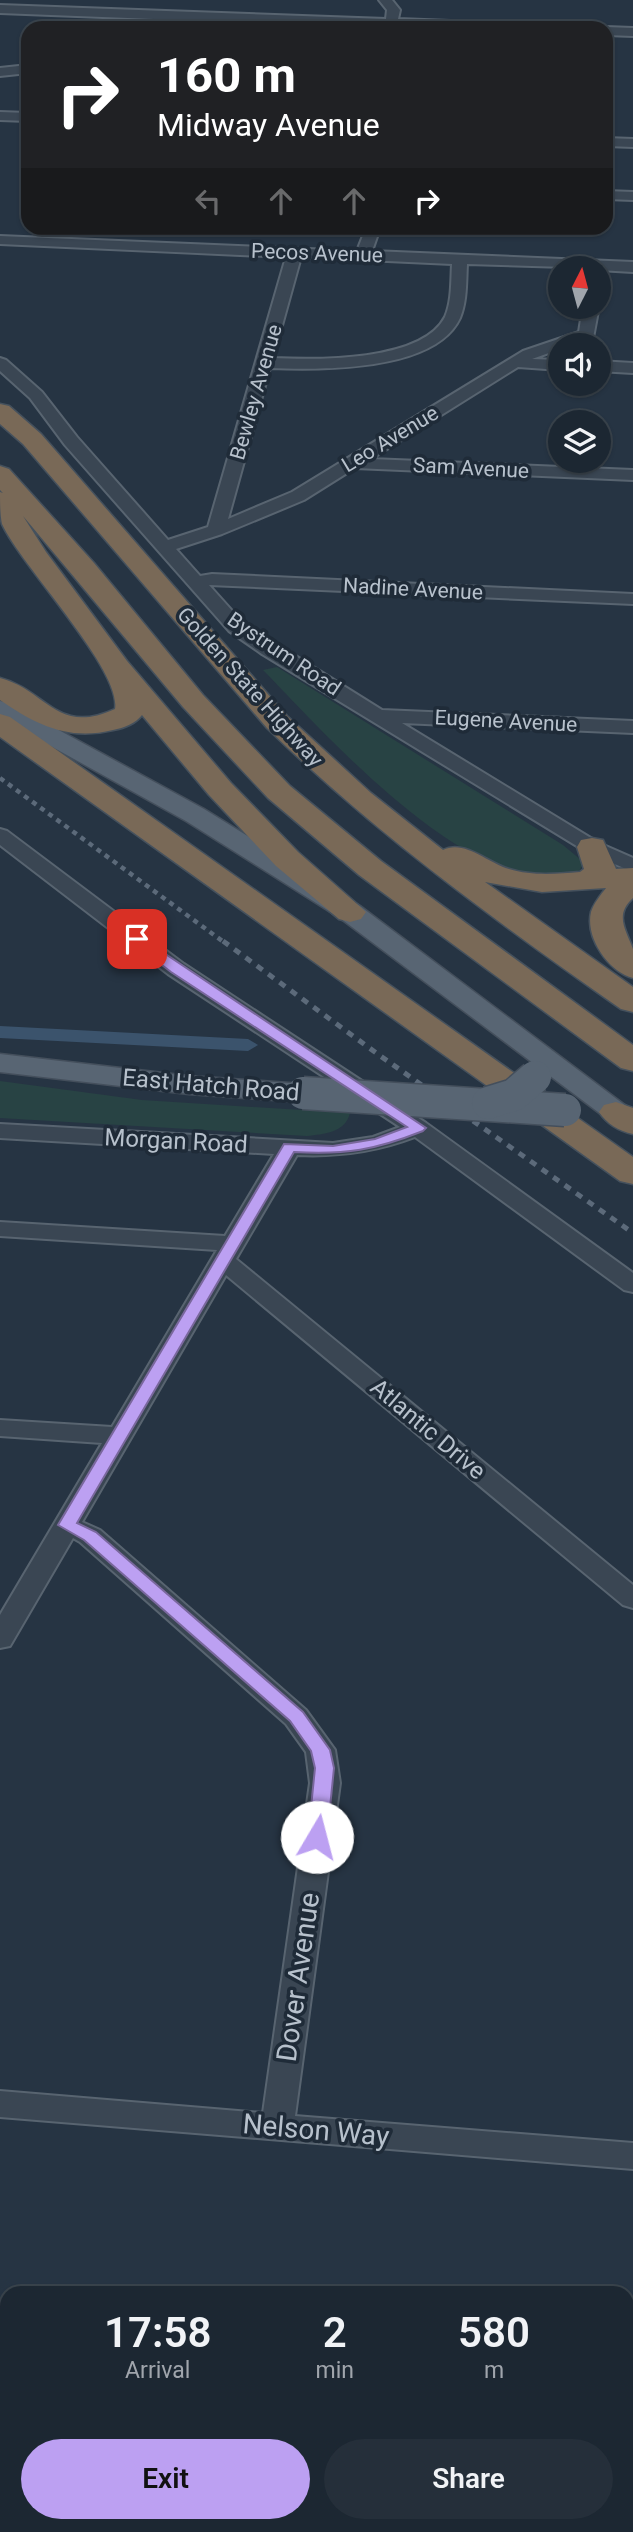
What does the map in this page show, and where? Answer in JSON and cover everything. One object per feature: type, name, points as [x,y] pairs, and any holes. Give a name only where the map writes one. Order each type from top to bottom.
[{"type":"highway","points":[[0,399],[32,439]]},
{"type":"highway","name":"Golden State Highway","points":[[0,411],[32,439],[277,722],[318,763],[392,828],[450,873],[633,1002]]},
{"type":"highway","name":"Golden State Highway","points":[[0,474],[84,569],[193,701],[279,792],[370,869],[633,1061]]},
{"type":"highway","points":[[0,500],[34,555],[117,667],[220,789],[287,859],[350,912]]},
{"type":"highway","points":[[0,687],[49,721],[87,727],[106,724],[128,714],[132,705],[131,695],[117,667]]},
{"type":"highway","points":[[0,723],[633,1173]]},
{"type":"highway","points":[[318,763],[480,869],[530,883],[568,884],[633,877]]},
{"type":"highway","points":[[587,881],[598,875],[600,869],[592,847]]},
{"type":"highway","points":[[633,884],[614,898],[606,923],[610,943],[633,968]]},
{"type":"main road","points":[[0,708],[195,815],[350,912],[627,1116]]},
{"type":"main road","points":[[479,1105],[514,1094],[536,1077],[535,1060],[525,1043]]},
{"type":"main road","name":"East Hatch Road","points":[[0,1063],[189,1085],[627,1116]]},
{"type":"street","points":[[134,14],[141,0]]},
{"type":"street","points":[[384,0],[394,10],[392,21]]},
{"type":"street","points":[[0,9],[298,21]]},
{"type":"street","points":[[613,31],[633,32]]},
{"type":"street","points":[[0,72],[21,70]]},
{"type":"street","points":[[0,116],[21,117]]},
{"type":"street","points":[[613,142],[633,143]]},
{"type":"street","points":[[613,195],[633,196]]},
{"type":"street","points":[[88,244],[93,235]]},
{"type":"street","points":[[363,255],[370,235]]},
{"type":"street","name":"Pecos Avenue","points":[[0,240],[548,265]]},
{"type":"street","name":"Bewley Avenue","points":[[216,530],[266,363],[295,253]]},
{"type":"street","points":[[266,363],[310,365],[355,361],[403,351],[431,339],[448,325],[453,316],[460,260]]},
{"type":"street","name":"Pecos Avenue","points":[[611,267],[633,267]]},
{"type":"street","name":"Leo Avenue","points":[[163,547],[216,530],[298,496],[529,354],[587,335],[589,319]]},
{"type":"street","name":"Bystrum Road","points":[[0,363],[36,395],[71,441],[221,613],[252,639],[592,847],[633,866]]},
{"type":"street","points":[[516,363],[548,364]]},
{"type":"street","points":[[611,367],[633,368]]},
{"type":"street","name":"Sam Avenue","points":[[352,463],[633,475]]},
{"type":"street","name":"Nadine Avenue","points":[[194,582],[225,579],[633,599]]},
{"type":"street","name":"Eugene Avenue","points":[[379,716],[633,727]]},
{"type":"street","points":[[0,835],[176,969],[418,1128],[633,1285]]},
{"type":"street","name":"Morgan Road","points":[[0,1131],[333,1150],[379,1143],[418,1128]]},
{"type":"street","points":[[0,1639],[117,1436],[289,1148]]},
{"type":"street","points":[[0,1229],[228,1252]]},
{"type":"street","name":"Atlantic Drive","points":[[228,1252],[633,1599]]},
{"type":"street","points":[[0,1428],[117,1436]]},
{"type":"street","name":"Dover Avenue","points":[[67,1525],[90,1536],[296,1717],[320,1750],[325,1783],[277,2126]]},
{"type":"street","name":"Nelson Way","points":[[0,2104],[633,2156]]},
{"type":"green space","points":[[277,667],[563,845],[581,860],[579,871],[540,877],[497,866],[452,842],[407,809],[364,772],[263,670]]},
{"type":"green space","points":[[0,1081],[142,1100],[350,1113],[339,1129],[307,1136],[0,1118]]},
{"type":"waterway","points":[[0,1032],[248,1045]]},
{"type":"railway","points":[[0,778],[225,943]]},
{"type":"railway","points":[[223,941],[379,1055],[633,1233]]},
{"type":"route","points":[[137,939],[176,969],[418,1128],[395,1138],[358,1147],[333,1150],[289,1148],[67,1525],[90,1536],[296,1717],[320,1750],[324,1768],[325,1783],[317,1837]]}]
